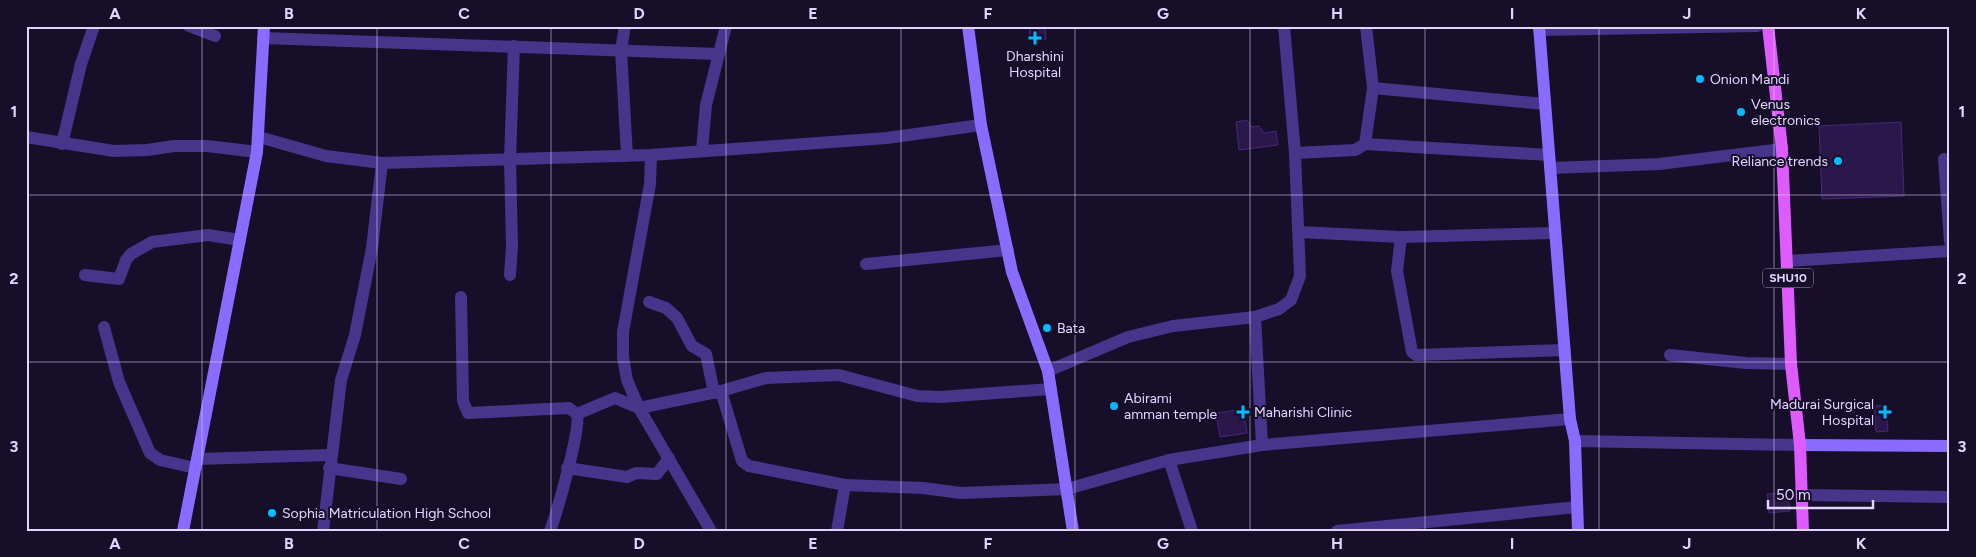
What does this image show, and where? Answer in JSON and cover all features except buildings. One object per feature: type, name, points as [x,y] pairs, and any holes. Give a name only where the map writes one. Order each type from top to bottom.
[{"type":"main road","points":[[968,26],[981,125],[1012,272],[1048,371],[1073,531]]},
{"type":"main road","name":"SHU10","points":[[1768,26],[1782,149],[1791,364],[1800,446],[1803,531]]},
{"type":"main road","points":[[1539,28],[1570,419],[1575,441],[1578,531]]},
{"type":"main road","points":[[183,531],[257,152],[263,32]]},
{"type":"main road","points":[[1800,446],[1950,446]]},
{"type":"street","points":[[62,144],[82,64],[94,26]]},
{"type":"street","points":[[189,26],[215,36]]},
{"type":"street","points":[[625,26],[621,50],[627,156]]},
{"type":"street","points":[[702,150],[706,105],[726,26]]},
{"type":"street","points":[[1048,371],[1128,337],[1173,326],[1255,317],[1279,309],[1291,300],[1300,276],[1299,232],[1295,153],[1284,26]]},
{"type":"street","points":[[1365,144],[1373,88],[1366,26]]},
{"type":"street","points":[[1539,28],[1757,26]]},
{"type":"street","points":[[263,32],[514,46],[718,54]]},
{"type":"street","points":[[510,275],[512,246],[510,158],[514,46]]},
{"type":"street","points":[[1373,88],[1544,104]]},
{"type":"street","points":[[259,137],[326,156],[382,163],[652,155],[887,138],[981,125]]},
{"type":"street","points":[[26,137],[114,151],[147,150],[174,146],[207,146],[257,152]]},
{"type":"street","points":[[1295,153],[1355,150],[1365,144],[1549,162],[1659,164],[1782,149]]},
{"type":"street","points":[[652,155],[650,184],[623,332],[623,357],[627,380],[638,408],[711,531]]},
{"type":"street","points":[[1944,159],[1950,241]]},
{"type":"street","points":[[323,531],[330,461],[342,380],[355,335],[372,248],[382,163]]},
{"type":"street","points":[[1299,232],[1401,237],[1555,233]]},
{"type":"street","points":[[85,275],[119,279],[126,260],[132,254],[152,242],[208,236],[240,240]]},
{"type":"street","points":[[1401,237],[1397,271],[1412,352],[1416,354],[1565,350]]},
{"type":"street","points":[[866,264],[1008,250]]},
{"type":"street","points":[[1788,261],[1950,251]]},
{"type":"street","points":[[461,296],[463,401],[468,413],[569,408],[577,414]]},
{"type":"street","points":[[649,302],[666,308],[677,318],[692,346],[706,354],[717,392],[742,461],[758,468],[845,485],[923,488],[961,492],[1067,489],[1169,460],[1262,445],[1570,419]]},
{"type":"street","points":[[1255,317],[1262,445]]},
{"type":"street","points":[[104,327],[120,386],[139,422],[150,452],[160,460],[196,463],[330,461],[401,479]]},
{"type":"street","points":[[1670,355],[1746,363],[1791,364]]},
{"type":"street","points":[[577,414],[615,398],[638,408],[717,392],[766,378],[839,375],[917,396],[940,397],[1051,389]]},
{"type":"street","points":[[550,531],[568,468],[577,426],[577,414]]},
{"type":"street","points":[[1575,441],[1800,446]]},
{"type":"street","points":[[568,468],[627,477],[636,473],[658,474],[669,458]]},
{"type":"street","points":[[1169,460],[1192,531]]},
{"type":"street","points":[[837,531],[845,485]]},
{"type":"street","points":[[1801,495],[1950,497]]},
{"type":"street","points":[[1337,531],[1577,507]]},
{"type":"place","name":"Dharshini Hospital","points":[[1035,38]]},
{"type":"place","name":"Onion Mandi","points":[[1700,79]]},
{"type":"place","name":"Venus electronics","points":[[1741,112]]},
{"type":"place","name":"Reliance trends","points":[[1838,161]]},
{"type":"place","name":"Bata","points":[[1047,328]]},
{"type":"place","name":"Abirami amman temple","points":[[1114,406]]},
{"type":"place","name":"Maharishi Clinic","points":[[1243,412]]},
{"type":"place","name":"Madurai Surgical Hospital","points":[[1885,412]]},
{"type":"place","name":"Sophia Matriculation High School","points":[[272,513]]}]
